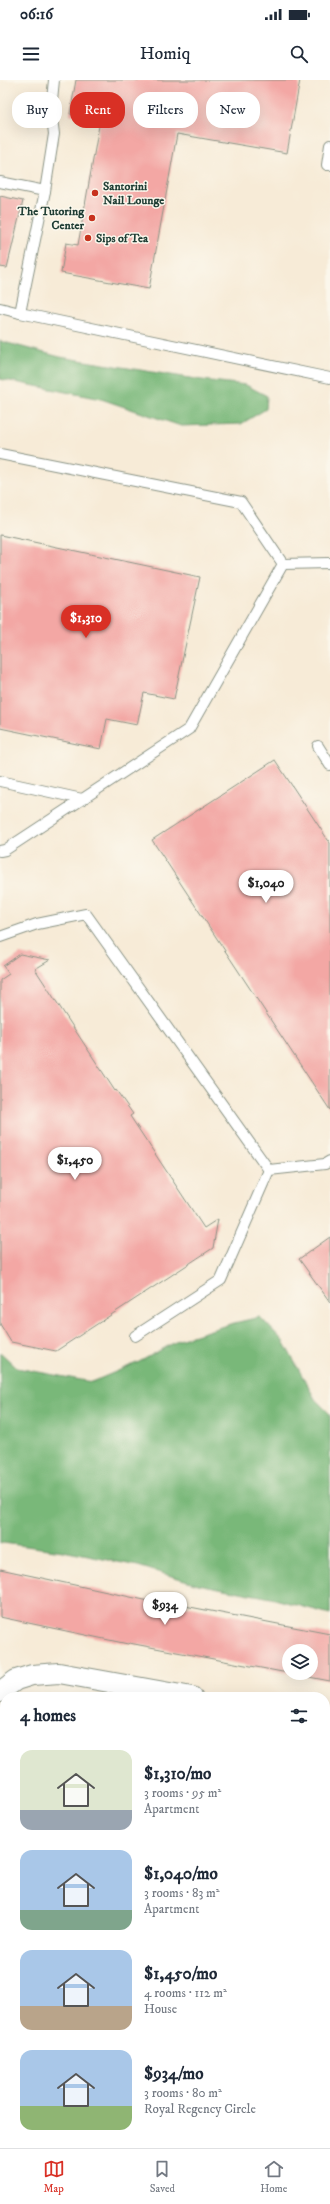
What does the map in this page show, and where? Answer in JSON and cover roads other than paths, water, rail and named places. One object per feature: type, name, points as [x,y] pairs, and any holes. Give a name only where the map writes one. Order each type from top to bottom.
[{"type":"street","points":[[0,1692],[16,1680],[32,1675],[59,1673],[164,1692]]},
{"type":"lane","points":[[20,312],[45,191],[54,134],[51,110],[54,80]]},
{"type":"lane","points":[[330,145],[327,165],[330,165]]},
{"type":"lane","points":[[0,182],[45,191]]},
{"type":"lane","points":[[0,308],[330,378]]},
{"type":"lane","points":[[0,454],[241,502],[283,564]]},
{"type":"lane","points":[[283,564],[330,563]]},
{"type":"lane","points":[[0,851],[5,850],[189,729],[283,564]]},
{"type":"lane","points":[[318,746],[330,764]]},
{"type":"lane","points":[[0,781],[82,799]]},
{"type":"lane","points":[[0,938],[37,924],[86,914],[269,1170]]},
{"type":"lane","points":[[269,1170],[325,1164],[330,1161]]},
{"type":"lane","points":[[135,1336],[221,1280],[269,1170]]},
{"type":"place","name":"Santorini Nail Lounge","points":[[95,193]]},
{"type":"place","name":"The Tutoring Center","points":[[92,218]]},
{"type":"place","name":"Sips of Tea","points":[[88,238]]}]
